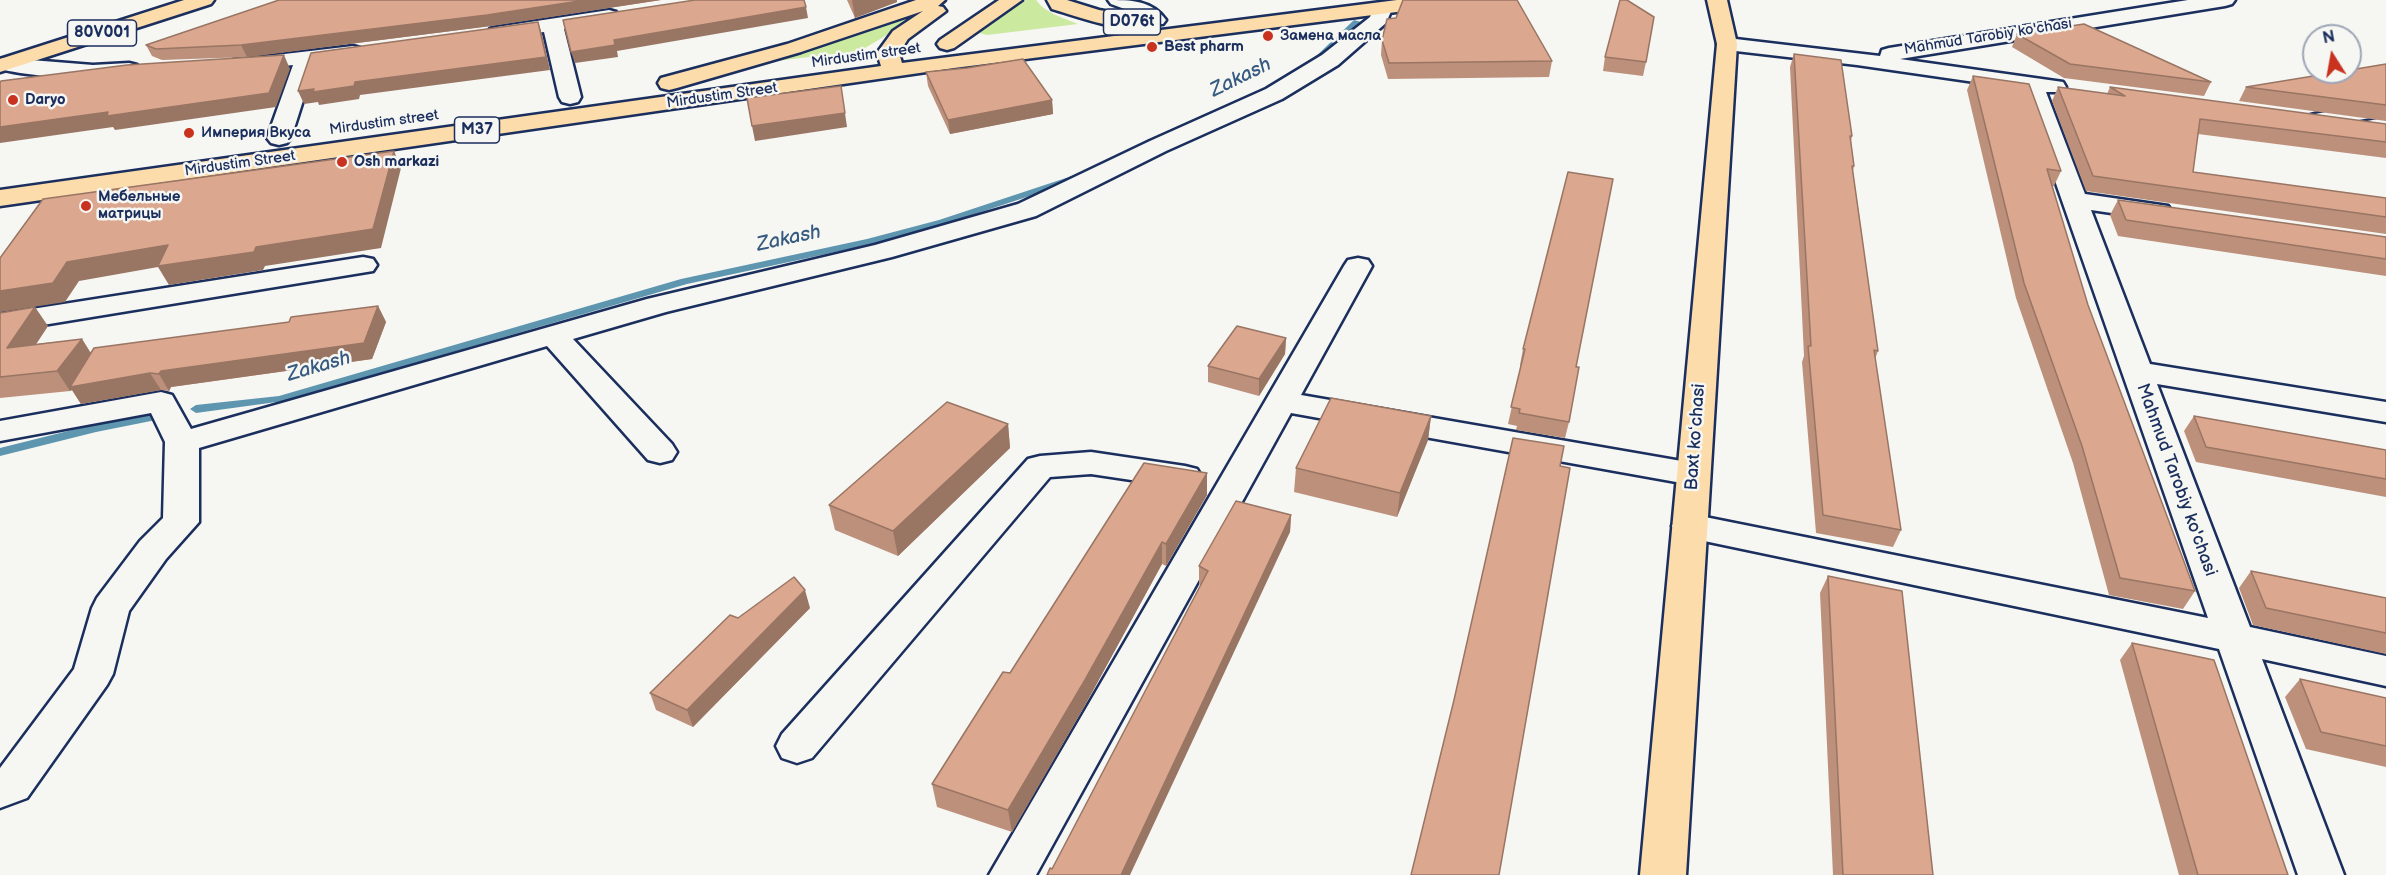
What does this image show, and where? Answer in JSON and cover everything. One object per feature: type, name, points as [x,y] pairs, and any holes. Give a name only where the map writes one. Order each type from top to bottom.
[{"type":"main road","name":"80V001","points":[[2,60],[164,0]]},
{"type":"main road","name":"80V001","points":[[2,60],[204,0]]},
{"type":"main road","name":"M37","points":[[669,84],[794,48],[935,0]]},
{"type":"main road","points":[[890,62],[900,35],[952,0]]},
{"type":"main road","name":"M37","points":[[951,53],[1012,0]]},
{"type":"main road","points":[[1057,0],[1059,4],[1097,16],[1146,21]]},
{"type":"main road","name":"Mirdustim Street","points":[[0,198],[951,53],[1146,21],[1317,0]]},
{"type":"main road","name":"Mirdustim Street","points":[[951,53],[1382,9],[1444,0]]},
{"type":"main road","name":"Baxt koʻchasi","points":[[1663,875],[1727,44],[1717,0]]},
{"type":"main road","name":"Mirdustim street","points":[[0,177],[669,84],[890,62]]},
{"type":"street","points":[[1118,0],[1137,7],[1146,21]]},
{"type":"street","name":"Mahmud Tarobiy ko'chasi","points":[[1857,59],[2225,0]]},
{"type":"street","points":[[182,442],[657,305],[882,251],[1027,210],[1158,146],[1274,94],[1330,60],[1379,19],[1382,9]]},
{"type":"street","points":[[480,35],[634,12]]},
{"type":"street","points":[[553,25],[570,97]]},
{"type":"street","name":"Mahmud Tarobiy ko'chasi","points":[[1727,44],[1857,59],[2078,90]]},
{"type":"street","points":[[224,66],[375,49]]},
{"type":"street","points":[[279,138],[306,58]]},
{"type":"street","points":[[2,60],[93,72],[152,69]]},
{"type":"street","name":"Mahmud Tarobiy ko'chasi","points":[[2032,84],[2321,875]]},
{"type":"street","points":[[2386,108],[2304,120],[2386,130]]},
{"type":"street","points":[[2074,200],[2178,214]]},
{"type":"street","points":[[0,323],[363,265]]},
{"type":"street","points":[[1012,875],[1358,266]]},
{"type":"street","points":[[553,335],[660,452]]},
{"type":"street","points":[[2137,371],[2386,412]]},
{"type":"street","points":[[1281,401],[1694,474]]},
{"type":"street","points":[[0,431],[161,402],[182,442],[181,522],[153,550],[111,608],[93,674],[12,785],[0,790]]},
{"type":"street","points":[[797,746],[1040,467],[1091,463],[1234,485]]},
{"type":"street","points":[[1690,526],[2386,671]]},
{"type":"green space","points":[[1026,0],[1036,0],[1050,12],[1078,24],[987,35],[975,32],[976,29]]},
{"type":"green space","points":[[937,5],[860,51],[776,61]]},
{"type":"building","points":[[279,0],[586,0],[487,15],[241,45],[156,49],[146,45]]},
{"type":"building","points":[[695,0],[804,0],[806,7],[614,40],[615,45],[571,52],[563,20]]},
{"type":"building","points":[[1403,0],[1517,0],[1552,61],[1389,63],[1382,40],[1387,19],[1396,18]]},
{"type":"building","points":[[1620,0],[1627,0],[1654,17],[1646,62],[1605,57]]},
{"type":"building","points":[[538,22],[546,57],[355,82],[354,86],[313,92],[314,89],[298,91],[311,53]]},
{"type":"building","points":[[2084,24],[2211,82],[2070,64],[2017,34]]},
{"type":"building","points":[[1794,54],[1841,60],[1852,136],[1850,136],[1854,166],[1852,166],[1878,351],[1874,350],[1901,530],[1823,515],[1808,346],[1811,346]]},
{"type":"building","points":[[284,55],[269,93],[107,116],[108,112],[0,127],[1,81],[127,65]]},
{"type":"building","points":[[1023,59],[1052,100],[948,120],[926,72],[967,68]]},
{"type":"building","points":[[2386,64],[2386,105],[2246,87],[2302,78],[2302,84],[2362,84],[2362,68]]},
{"type":"building","points":[[1973,76],[2029,84],[2061,171],[2047,169],[2088,305],[2195,591],[2120,578],[2082,446],[2024,283]]},
{"type":"building","points":[[841,86],[845,113],[752,126],[747,98]]},
{"type":"building","points":[[2058,87],[2125,96],[2110,87],[2386,124],[2386,142],[2200,119],[2193,172],[2386,198],[2386,217],[2093,176]]},
{"type":"building","points":[[394,151],[373,229],[256,247],[254,252],[158,266],[168,245],[67,262],[53,283],[0,291],[0,258],[43,199]]},
{"type":"building","points":[[1568,172],[1613,179],[1576,367],[1579,367],[1569,422],[1519,413],[1520,409],[1511,407],[1525,349],[1523,349]]},
{"type":"building","points":[[2118,200],[2386,237],[2386,259],[2126,220]]},
{"type":"building","points":[[378,306],[364,343],[161,371],[159,374],[150,373],[70,387],[94,348],[289,322],[291,317]]},
{"type":"building","points":[[35,307],[7,348],[82,339],[57,371],[0,377],[0,313]]},
{"type":"building","points":[[1237,326],[1286,338],[1259,379],[1208,366]]},
{"type":"building","points":[[1331,398],[1431,416],[1400,493],[1296,468]]},
{"type":"building","points":[[947,402],[1008,424],[893,531],[829,505]]},
{"type":"building","points":[[2194,416],[2386,450],[2386,479],[2206,447]]},
{"type":"building","points":[[1513,438],[1564,446],[1560,466],[1570,468],[1499,875],[1411,875],[1454,700]]},
{"type":"building","points":[[1144,463],[1207,473],[1166,544],[1162,542],[1082,685],[1008,810],[932,784],[1003,672],[1010,673]]},
{"type":"building","points":[[1236,501],[1291,515],[1121,875],[1047,875],[1208,571],[1199,566]]},
{"type":"building","points":[[2251,571],[2386,598],[2386,633],[2266,608]]},
{"type":"building","points":[[1828,576],[1902,591],[1933,875],[1843,875]]},
{"type":"building","points":[[794,577],[805,590],[687,710],[650,693],[730,615],[738,618]]},
{"type":"building","points":[[2132,643],[2214,660],[2288,875],[2198,875]]},
{"type":"building","points":[[2300,679],[2386,698],[2386,746],[2321,732]]},
{"type":"waterway","name":"Zakash","points":[[1314,63],[1357,22]]},
{"type":"waterway","name":"Zakash","points":[[196,409],[280,399],[685,281],[868,242],[942,222],[1072,179]]},
{"type":"waterway","name":"Zakash","points":[[0,452],[96,428],[152,417]]},
{"type":"place","name":"Замена масла","points":[[1268,36]]},
{"type":"place","name":"Best pharm","points":[[1152,47]]},
{"type":"place","name":"Daryo","points":[[13,100]]},
{"type":"place","name":"Империя Вкуса","points":[[189,133]]},
{"type":"place","name":"Osh markazi","points":[[342,162]]},
{"type":"place","name":"Мебельные матрицы","points":[[86,206]]}]
